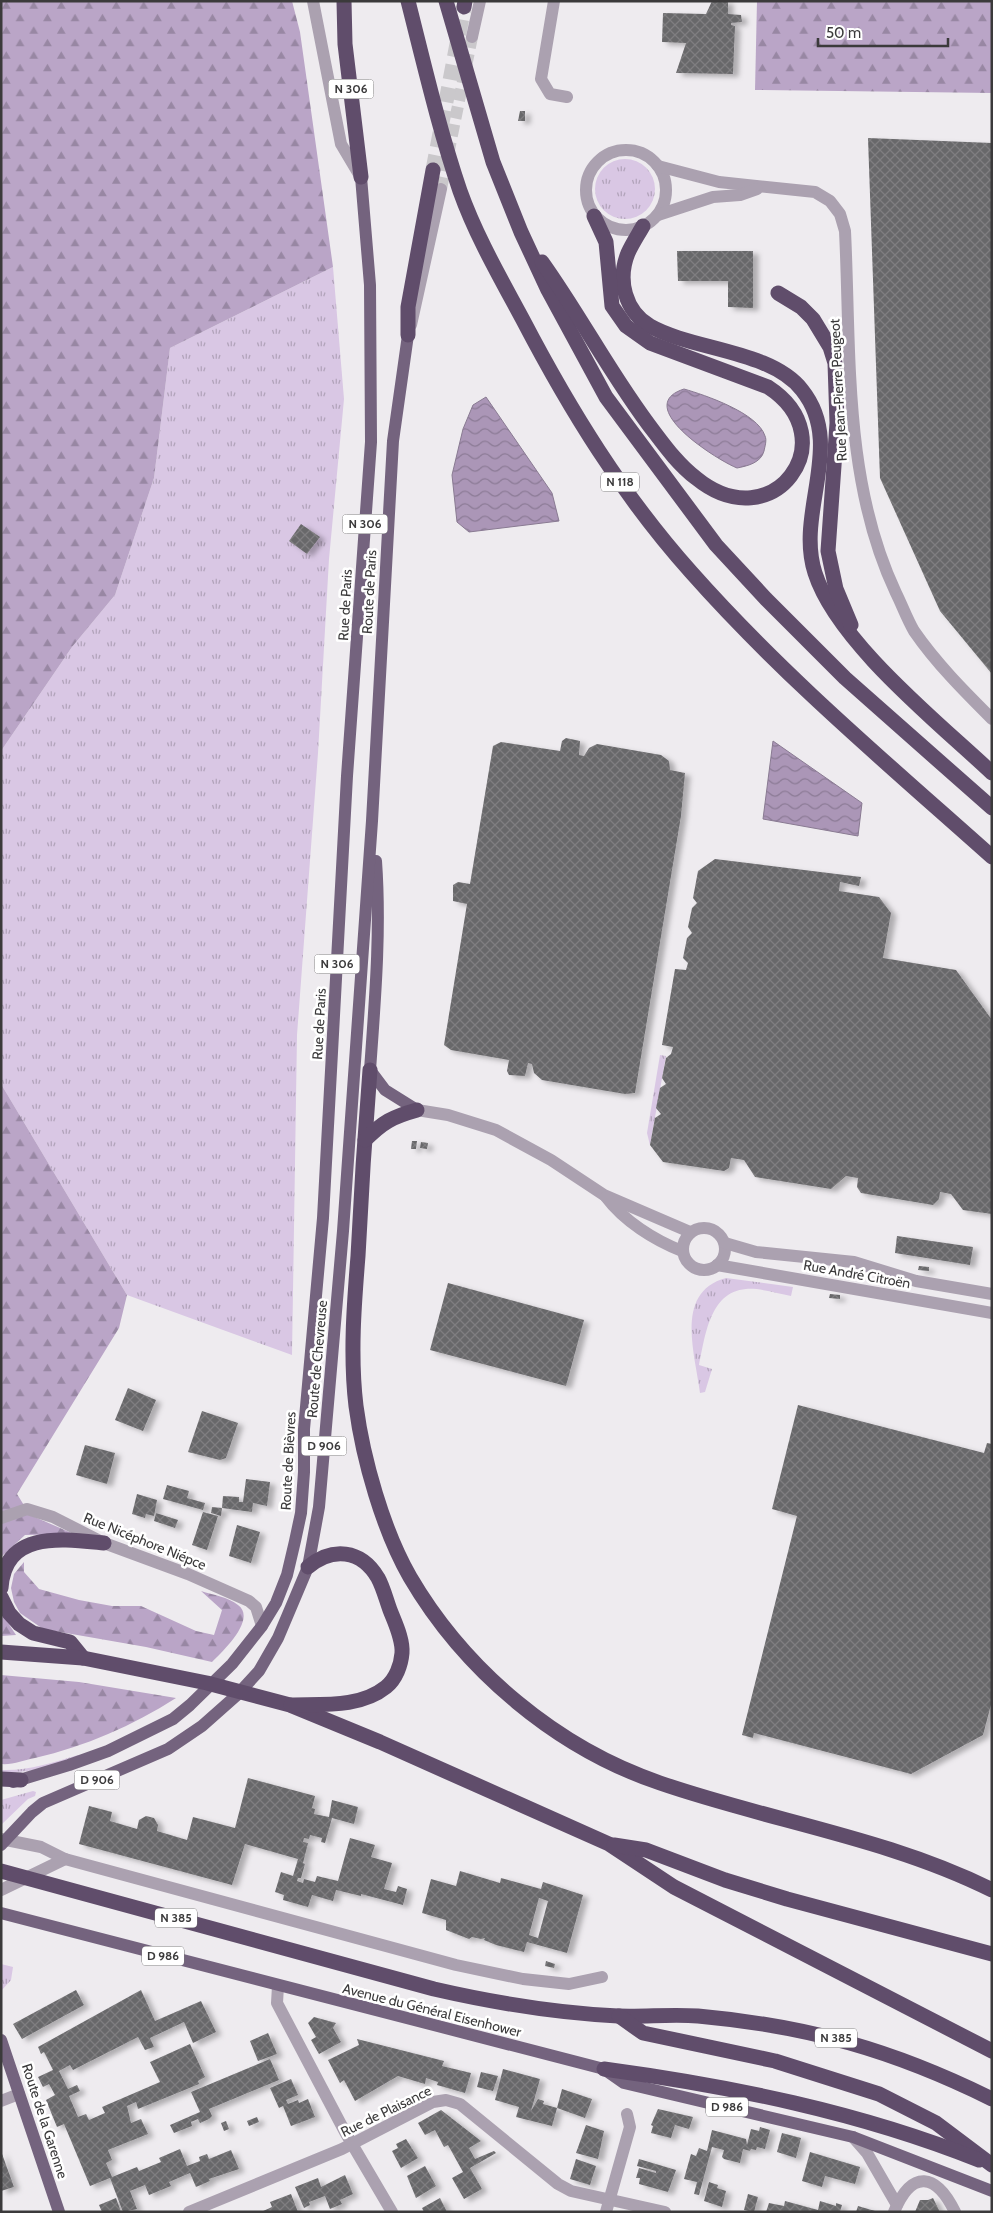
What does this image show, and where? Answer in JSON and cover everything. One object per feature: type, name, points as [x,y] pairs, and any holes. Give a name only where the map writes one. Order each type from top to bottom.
[{"type":"highway","name":"N 306","points":[[344,1],[345,44],[361,178]]},
{"type":"highway","name":"N 118","points":[[408,1],[460,192],[500,277],[538,349],[569,407],[598,451],[656,530],[690,571],[737,622],[800,686],[992,857]]},
{"type":"highway","name":"N 118","points":[[446,1],[494,162],[521,232],[548,290],[606,397],[716,545],[766,599],[845,678],[992,808]]},
{"type":"highway","name":"N 306","points":[[408,335],[408,307],[433,170]]},
{"type":"highway","points":[[521,232],[567,298],[637,410],[683,466],[704,483],[731,497],[759,497],[774,492],[793,473],[800,459],[802,433],[792,407],[782,396],[768,387],[650,343],[626,326],[612,306],[606,242],[594,216]]},
{"type":"highway","points":[[643,226],[628,254],[624,281],[628,302],[634,312],[652,327],[774,368],[794,382],[811,400],[818,416],[822,447],[811,535],[814,572],[832,611],[860,645],[906,692],[992,773]]},
{"type":"highway","points":[[778,293],[801,306],[813,319],[830,347],[835,363],[837,423],[828,551],[836,589],[860,645]]},
{"type":"highway","points":[[370,1070],[354,1317],[353,1366],[362,1446],[373,1484],[408,1574],[441,1624],[481,1669],[521,1705],[562,1734],[607,1761],[658,1783],[899,1854],[992,1890]]},
{"type":"highway","points":[[365,1140],[382,1123],[417,1110]]},
{"type":"highway","points":[[1,1588],[4,1569],[18,1550],[27,1545],[65,1539],[104,1543]]},
{"type":"highway","points":[[290,1705],[354,1701],[376,1694],[388,1686],[396,1676],[402,1652],[400,1637],[379,1580],[364,1562],[355,1557],[334,1553],[326,1555],[308,1567]]},
{"type":"highway","points":[[1,1597],[9,1612],[19,1624],[33,1633],[70,1642],[83,1658]]},
{"type":"highway","points":[[1,1652],[83,1658],[207,1683],[290,1705],[413,1756],[609,1844],[674,1887],[992,2052]]},
{"type":"highway","points":[[1,1778],[21,1780]]},
{"type":"highway","points":[[609,1844],[646,1850],[725,1880],[787,1899],[992,1954]]},
{"type":"highway","name":"N 385","points":[[1,1870],[434,1989],[484,2000],[547,2010],[619,2016],[696,2016],[796,2030],[843,2040],[918,2064],[992,2099]]},
{"type":"highway","points":[[619,2016],[643,2033],[775,2061],[879,2094],[936,2123],[992,2165]]},
{"type":"highway","points":[[604,2069],[681,2079],[757,2095],[900,2133],[948,2148],[992,2165]]},
{"type":"main road","name":"Rue de Paris","points":[[322,1218],[347,776],[371,442],[370,286],[361,178]]},
{"type":"main road","name":"Route de Paris","points":[[372,821],[393,441],[408,335]]},
{"type":"main road","points":[[372,821],[378,895],[376,988],[370,1070],[385,1090],[417,1110]]},
{"type":"main road","name":"N 306","points":[[344,1231],[372,821]]},
{"type":"main road","name":"Route de Bièvres","points":[[1,1786],[69,1766],[108,1751],[174,1719],[207,1690],[245,1648],[262,1626],[276,1603],[287,1575],[301,1513],[304,1472],[304,1429],[322,1218]]},
{"type":"main road","name":"Route de Chevreuse","points":[[3,1841],[43,1803],[168,1748],[202,1726],[237,1695],[259,1671],[270,1653],[294,1603],[308,1567],[318,1507],[344,1231]]},
{"type":"main road","name":"Avenue du Général Eisenhower","points":[[1,1913],[604,2069],[624,2083],[853,2137],[992,2191]]},
{"type":"main road","name":"Route de la Garenne","points":[[1,2040],[59,2212]]},
{"type":"street","name":"Rue de Paris","points":[[313,1],[341,144],[361,178]]},
{"type":"street","points":[[472,37],[480,1]]},
{"type":"street","points":[[554,1],[541,79],[550,94],[567,97]]},
{"type":"street","points":[[658,215],[664,204],[666,191],[664,178],[658,166],[640,153],[630,150],[616,151],[604,156],[593,165],[586,184],[588,204],[594,216],[604,225],[617,230],[630,230],[643,226],[658,215],[713,197],[740,195],[762,188]]},
{"type":"street","name":"Rue Jean-Pierre Peugeot","points":[[658,166],[719,182],[762,188],[798,189],[815,192],[830,201],[840,214],[846,231],[854,446],[865,506],[887,574],[914,630],[953,681],[992,719]]},
{"type":"street","points":[[408,335],[416,309],[440,190]]},
{"type":"street","points":[[417,1110],[448,1115],[496,1130],[551,1160],[604,1195],[690,1232]]},
{"type":"street","points":[[604,1195],[618,1213],[657,1239],[682,1251]]},
{"type":"street","points":[[696,1228],[710,1228],[720,1235],[725,1243],[723,1258],[717,1265],[708,1270],[696,1269],[687,1262],[682,1251],[682,1244],[690,1232],[696,1228]]},
{"type":"street","name":"Rue André Citroën","points":[[725,1243],[756,1252],[854,1262],[916,1281],[992,1294]]},
{"type":"street","name":"Rue André Citroën","points":[[717,1265],[992,1313]]},
{"type":"street","name":"Rue Nicéphore Niépce","points":[[1,1518],[27,1509],[53,1517],[104,1543],[188,1574],[249,1601],[256,1607],[262,1626]]},
{"type":"street","points":[[3,1841],[37,1846],[65,1859],[456,1965],[523,1979],[569,1984],[602,1976]]},
{"type":"street","points":[[1,1890],[65,1859]]},
{"type":"street","points":[[278,1986],[277,2003],[392,2212]]},
{"type":"street","points":[[1,2101],[19,2094]]},
{"type":"street","name":"Rue de Plaisance","points":[[189,2212],[353,2143],[433,2102],[446,2100],[460,2104],[558,2184],[571,2191],[608,2206],[637,2204],[665,2212]]},
{"type":"street","points":[[608,2206],[630,2127],[627,2114]]},
{"type":"street","points":[[853,2137],[867,2154],[895,2208],[910,2186],[922,2181],[933,2183],[943,2190],[955,2212]]},
{"type":"green space","points":[[1,1],[292,1],[300,32],[333,267],[170,348],[154,478],[115,595],[72,647],[1,751]]},
{"type":"green space","points":[[757,1],[992,1],[992,93],[755,90]]},
{"type":"green space","points":[[625,159],[642,164],[650,172],[655,189],[650,206],[642,214],[625,219],[608,214],[600,206],[595,189],[600,172],[608,164]]},
{"type":"green space","points":[[333,267],[344,399],[329,559],[318,753],[297,1035],[292,1355],[127,1295],[1,1084],[1,751],[72,647],[115,595],[154,478],[170,348]]},
{"type":"green space","points":[[660,1055],[666,1056],[650,1145],[647,1133]]},
{"type":"green space","points":[[1,1084],[127,1295],[119,1328],[17,1494],[30,1515],[74,1534],[25,1535],[1,1557]]},
{"type":"green space","points":[[726,1278],[793,1287],[791,1296],[751,1289],[734,1292],[724,1298],[716,1307],[707,1330],[699,1365],[712,1369],[705,1392],[700,1393],[692,1343],[694,1310],[699,1296],[710,1285]]},
{"type":"green space","points":[[24,1562],[24,1572],[39,1589],[79,1600],[112,1606],[141,1606],[196,1631],[214,1635],[222,1610],[201,1591],[234,1602],[243,1611],[244,1618],[236,1635],[212,1662],[146,1647],[43,1629],[20,1613],[14,1602],[11,1588],[14,1574]]},
{"type":"green space","points":[[1,1612],[16,1635],[1,1636]]},
{"type":"green space","points":[[1,1675],[79,1682],[176,1698],[125,1726],[72,1748],[14,1763],[1,1764]]},
{"type":"green space","points":[[78,1755],[79,1757],[41,1769],[1,1772],[1,1770],[40,1766]]},
{"type":"green space","points":[[33,1791],[36,1792],[35,1796],[28,1799],[1,1825],[1,1800]]},
{"type":"green space","points":[[1,1964],[13,1967],[11,1980],[1,1991]]},
{"type":"water","points":[[684,389],[730,406],[752,420],[766,438],[764,451],[760,458],[753,463],[737,468],[713,455],[683,432],[672,419],[667,407],[670,397]]},
{"type":"water","points":[[486,397],[552,493],[559,521],[469,532],[457,522],[452,475],[463,429],[473,405]]},
{"type":"water","points":[[773,741],[862,803],[858,836],[763,819]]},
{"type":"building","points":[[712,1],[728,1],[728,14],[741,15],[742,22],[731,23],[731,25],[735,26],[733,74],[676,73],[686,43],[662,42],[663,13],[706,14]]},
{"type":"building","points":[[520,111],[525,111],[525,121],[518,121]]},
{"type":"building","points":[[868,138],[992,143],[992,674],[940,611],[880,478]]},
{"type":"building","points":[[677,251],[753,251],[753,308],[728,307],[728,281],[678,281]]},
{"type":"building","points":[[301,524],[320,537],[307,554],[289,541]]},
{"type":"building","points":[[566,738],[580,741],[579,755],[584,756],[589,748],[597,744],[661,755],[669,761],[670,770],[685,773],[681,816],[635,1093],[625,1094],[542,1080],[534,1073],[532,1064],[528,1063],[525,1076],[509,1075],[507,1071],[509,1060],[451,1050],[444,1045],[467,904],[453,901],[453,885],[458,882],[470,884],[493,746],[501,742],[560,751],[562,741]]},
{"type":"building","points":[[715,859],[861,877],[859,886],[840,882],[839,891],[879,897],[891,913],[883,958],[956,970],[992,1020],[992,1214],[963,1210],[951,1194],[940,1192],[939,1199],[933,1205],[861,1193],[857,1187],[858,1178],[846,1176],[831,1189],[755,1177],[744,1160],[731,1158],[729,1168],[724,1171],[663,1162],[650,1145],[655,1118],[661,1114],[656,1108],[660,1088],[666,1084],[662,1078],[666,1058],[671,1054],[673,1047],[662,1045],[675,969],[686,970],[688,963],[683,958],[687,938],[692,933],[688,927],[692,908],[697,903],[693,898],[698,871]]},
{"type":"building","points":[[412,1141],[417,1141],[416,1149],[411,1149]]},
{"type":"building","points":[[421,1142],[428,1143],[427,1149],[420,1148]]},
{"type":"building","points":[[897,1236],[973,1247],[970,1265],[895,1253]]},
{"type":"building","points":[[919,1266],[929,1267],[929,1271],[918,1270]]},
{"type":"building","points":[[448,1283],[584,1320],[566,1386],[430,1350]]},
{"type":"building","points":[[830,1294],[840,1295],[840,1299],[829,1298]]},
{"type":"building","points":[[128,1388],[156,1400],[143,1431],[115,1420]]},
{"type":"building","points":[[798,1405],[984,1453],[987,1443],[992,1444],[992,1701],[983,1735],[911,1774],[754,1733],[753,1738],[742,1735],[797,1516],[772,1509]]},
{"type":"building","points":[[202,1411],[238,1423],[226,1458],[220,1460],[188,1452]]},
{"type":"building","points":[[85,1445],[115,1453],[107,1484],[76,1475]]},
{"type":"building","points":[[246,1479],[270,1482],[267,1506],[253,1503],[252,1512],[222,1508],[223,1496],[239,1497],[239,1502],[243,1502]]},
{"type":"building","points":[[167,1485],[189,1491],[187,1498],[205,1503],[203,1510],[163,1499]]},
{"type":"building","points":[[137,1494],[157,1500],[154,1516],[146,1514],[145,1518],[132,1514]]},
{"type":"building","points":[[212,1507],[222,1508],[221,1516],[211,1513]]},
{"type":"building","points":[[203,1512],[218,1516],[207,1550],[192,1545]]},
{"type":"building","points":[[156,1513],[178,1520],[175,1528],[154,1521]]},
{"type":"building","points":[[237,1525],[260,1532],[251,1563],[229,1556]]},
{"type":"building","points":[[248,1778],[315,1796],[312,1808],[315,1809],[314,1814],[329,1817],[332,1800],[358,1807],[354,1824],[332,1818],[325,1843],[321,1842],[322,1838],[310,1835],[309,1839],[304,1838],[303,1842],[308,1843],[303,1863],[305,1864],[301,1878],[298,1878],[297,1881],[303,1883],[304,1879],[315,1882],[317,1876],[338,1881],[350,1838],[375,1845],[371,1857],[392,1863],[384,1889],[396,1892],[398,1886],[407,1889],[403,1905],[361,1894],[361,1896],[336,1890],[333,1901],[312,1895],[308,1907],[283,1900],[284,1895],[275,1892],[281,1872],[293,1876],[298,1859],[245,1844],[232,1885],[79,1844],[89,1806],[112,1812],[110,1821],[137,1829],[139,1820],[146,1816],[154,1818],[158,1825],[157,1831],[187,1840],[193,1817],[235,1828]]},
{"type":"building","points":[[460,1871],[500,1883],[501,1878],[541,1889],[543,1882],[583,1895],[567,1953],[527,1942],[524,1952],[496,1945],[484,1940],[485,1938],[472,1937],[469,1939],[446,1930],[446,1920],[422,1913],[431,1879],[456,1886]],"holes":[[[539,1898],[548,1901],[538,1938],[529,1935]]]},
{"type":"building","points":[[546,1961],[555,1964],[554,1968],[545,1966]]},
{"type":"building","points":[[76,1990],[84,2005],[22,2039],[13,2024]]},
{"type":"building","points":[[141,1990],[155,2021],[201,2001],[216,2032],[193,2043],[184,2022],[150,2038],[154,2047],[145,2050],[138,2037],[73,2070],[70,2065],[59,2071],[68,2089],[77,2085],[80,2091],[69,2096],[78,2117],[86,2114],[89,2120],[105,2113],[102,2107],[160,2082],[150,2062],[190,2044],[205,2077],[198,2081],[199,2084],[138,2109],[136,2102],[127,2106],[131,2123],[141,2119],[148,2134],[108,2150],[112,2160],[106,2163],[112,2177],[137,2167],[139,2171],[161,2162],[159,2158],[180,2149],[187,2166],[200,2161],[199,2157],[207,2154],[209,2159],[231,2150],[239,2169],[209,2179],[210,2181],[196,2187],[190,2173],[169,2182],[171,2186],[149,2195],[145,2185],[130,2191],[137,2209],[123,2212],[110,2178],[90,2186],[64,2124],[57,2127],[46,2100],[55,2095],[49,2084],[43,2087],[38,2077],[53,2070],[44,2052],[41,2054],[38,2047]]},
{"type":"building","points":[[314,2017],[336,2023],[333,2028],[341,2042],[319,2054],[311,2040],[316,2037],[308,2023]]},
{"type":"building","points":[[268,2033],[277,2054],[258,2061],[250,2041]]},
{"type":"building","points":[[357,2039],[444,2061],[442,2066],[471,2073],[465,2093],[437,2085],[438,2082],[426,2078],[425,2084],[398,2076],[355,2101],[344,2080],[340,2083],[328,2060],[359,2045]]},
{"type":"building","points":[[270,2059],[279,2080],[209,2109],[212,2116],[209,2119],[200,2123],[198,2119],[191,2122],[192,2126],[174,2133],[170,2125],[200,2112],[191,2092]]},
{"type":"building","points":[[503,2069],[540,2079],[531,2111],[538,2099],[544,2101],[543,2104],[557,2108],[552,2126],[516,2117],[519,2107],[495,2100]]},
{"type":"building","points":[[481,2072],[498,2076],[493,2091],[477,2087]]},
{"type":"building","points":[[291,2079],[298,2095],[286,2100],[288,2104],[298,2100],[299,2103],[308,2099],[315,2117],[291,2126],[283,2106],[279,2108],[270,2088]]},
{"type":"building","points":[[562,2089],[592,2099],[585,2118],[557,2108]]},
{"type":"building","points":[[658,2109],[693,2117],[689,2129],[675,2125],[671,2138],[651,2133],[653,2126],[651,2125]]},
{"type":"building","points":[[441,2110],[481,2141],[469,2148],[475,2159],[494,2151],[496,2153],[470,2168],[482,2189],[464,2199],[452,2178],[463,2172],[448,2145],[444,2147],[435,2130],[425,2135],[418,2123]]},
{"type":"building","points":[[257,2117],[259,2122],[249,2126],[247,2121]]},
{"type":"building","points":[[226,2121],[229,2129],[224,2131],[221,2123]]},
{"type":"building","points":[[586,2125],[604,2131],[598,2159],[576,2153]]},
{"type":"building","points":[[760,2127],[770,2130],[765,2149],[757,2147],[756,2150],[751,2149],[750,2151],[743,2149],[740,2163],[724,2159],[722,2157],[724,2150],[712,2147],[699,2195],[694,2194],[697,2182],[684,2179],[691,2154],[696,2156],[699,2148],[707,2151],[712,2130],[746,2139],[747,2145],[751,2129],[759,2131]]},
{"type":"building","points":[[782,2133],[801,2138],[796,2158],[777,2152]]},
{"type":"building","points":[[406,2139],[418,2158],[401,2168],[392,2151],[398,2148],[396,2144]]},
{"type":"building","points":[[1,2151],[14,2187],[1,2191]]},
{"type":"building","points":[[810,2152],[860,2167],[855,2184],[825,2176],[822,2187],[802,2181]]},
{"type":"building","points":[[576,2159],[596,2166],[590,2185],[570,2179]]},
{"type":"building","points":[[639,2159],[676,2170],[668,2192],[639,2184],[640,2178],[636,2178],[639,2168],[656,2173],[656,2171],[637,2166]]},
{"type":"building","points":[[425,2166],[436,2186],[416,2198],[407,2176]]},
{"type":"building","points":[[345,2175],[353,2194],[340,2200],[342,2204],[330,2209],[325,2196],[309,2202],[310,2205],[304,2208],[295,2187],[318,2178],[321,2187]]},
{"type":"building","points":[[709,2182],[718,2185],[717,2188],[726,2191],[722,2207],[704,2201]]},
{"type":"building","points":[[291,2194],[298,2212],[261,2212],[272,2207],[270,2202]]},
{"type":"building","points":[[748,2194],[758,2197],[754,2212],[744,2210]]},
{"type":"building","points":[[116,2198],[121,2212],[102,2212],[99,2205]]},
{"type":"building","points":[[440,2198],[447,2212],[424,2212],[422,2208]]},
{"type":"building","points":[[933,2198],[940,2212],[915,2212],[920,2200]]},
{"type":"building","points":[[785,2201],[818,2210],[820,2201],[836,2206],[836,2203],[842,2205],[840,2212],[766,2212],[769,2203],[784,2206]]},
{"type":"building","points":[[858,2206],[875,2211],[875,2212],[856,2212]]},
{"type":"tunnel","points":[[433,170],[464,7]]},
{"type":"tunnel","points":[[441,189],[472,37]]}]
